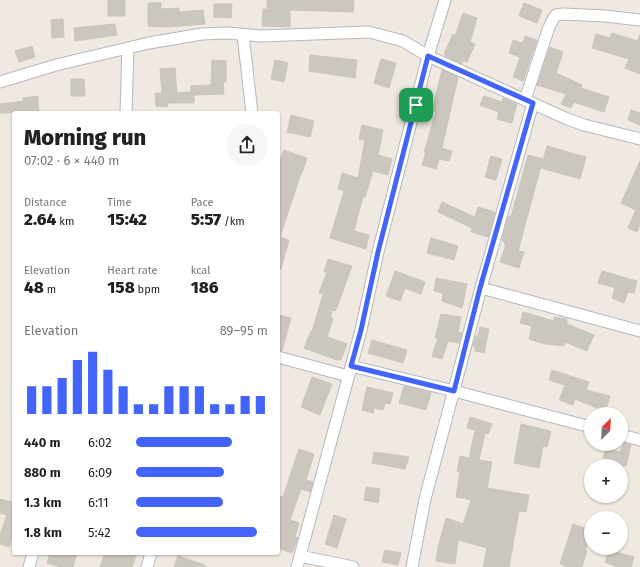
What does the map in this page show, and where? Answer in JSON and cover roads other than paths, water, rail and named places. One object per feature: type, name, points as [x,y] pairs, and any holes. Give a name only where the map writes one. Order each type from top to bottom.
[{"type":"street","points":[[297,567],[361,330],[378,252],[428,56],[445,0]]},
{"type":"street","points":[[412,567],[425,499],[548,30],[556,15],[564,14],[605,16],[640,20]]},
{"type":"street","points":[[0,82],[56,64],[149,43],[202,34],[227,33],[261,36],[292,36],[369,32],[403,41],[428,56],[584,125],[640,139]]},
{"type":"street","points":[[243,35],[252,111]]},
{"type":"street","points":[[126,111],[128,48]]},
{"type":"street","points":[[480,288],[640,331]]},
{"type":"street","points":[[280,357],[454,391],[584,425]]},
{"type":"street","points":[[628,437],[640,440]]},
{"type":"street","points":[[29,567],[32,555]]},
{"type":"street","points":[[147,567],[150,555]]},
{"type":"street","points":[[300,556],[353,567]]}]
